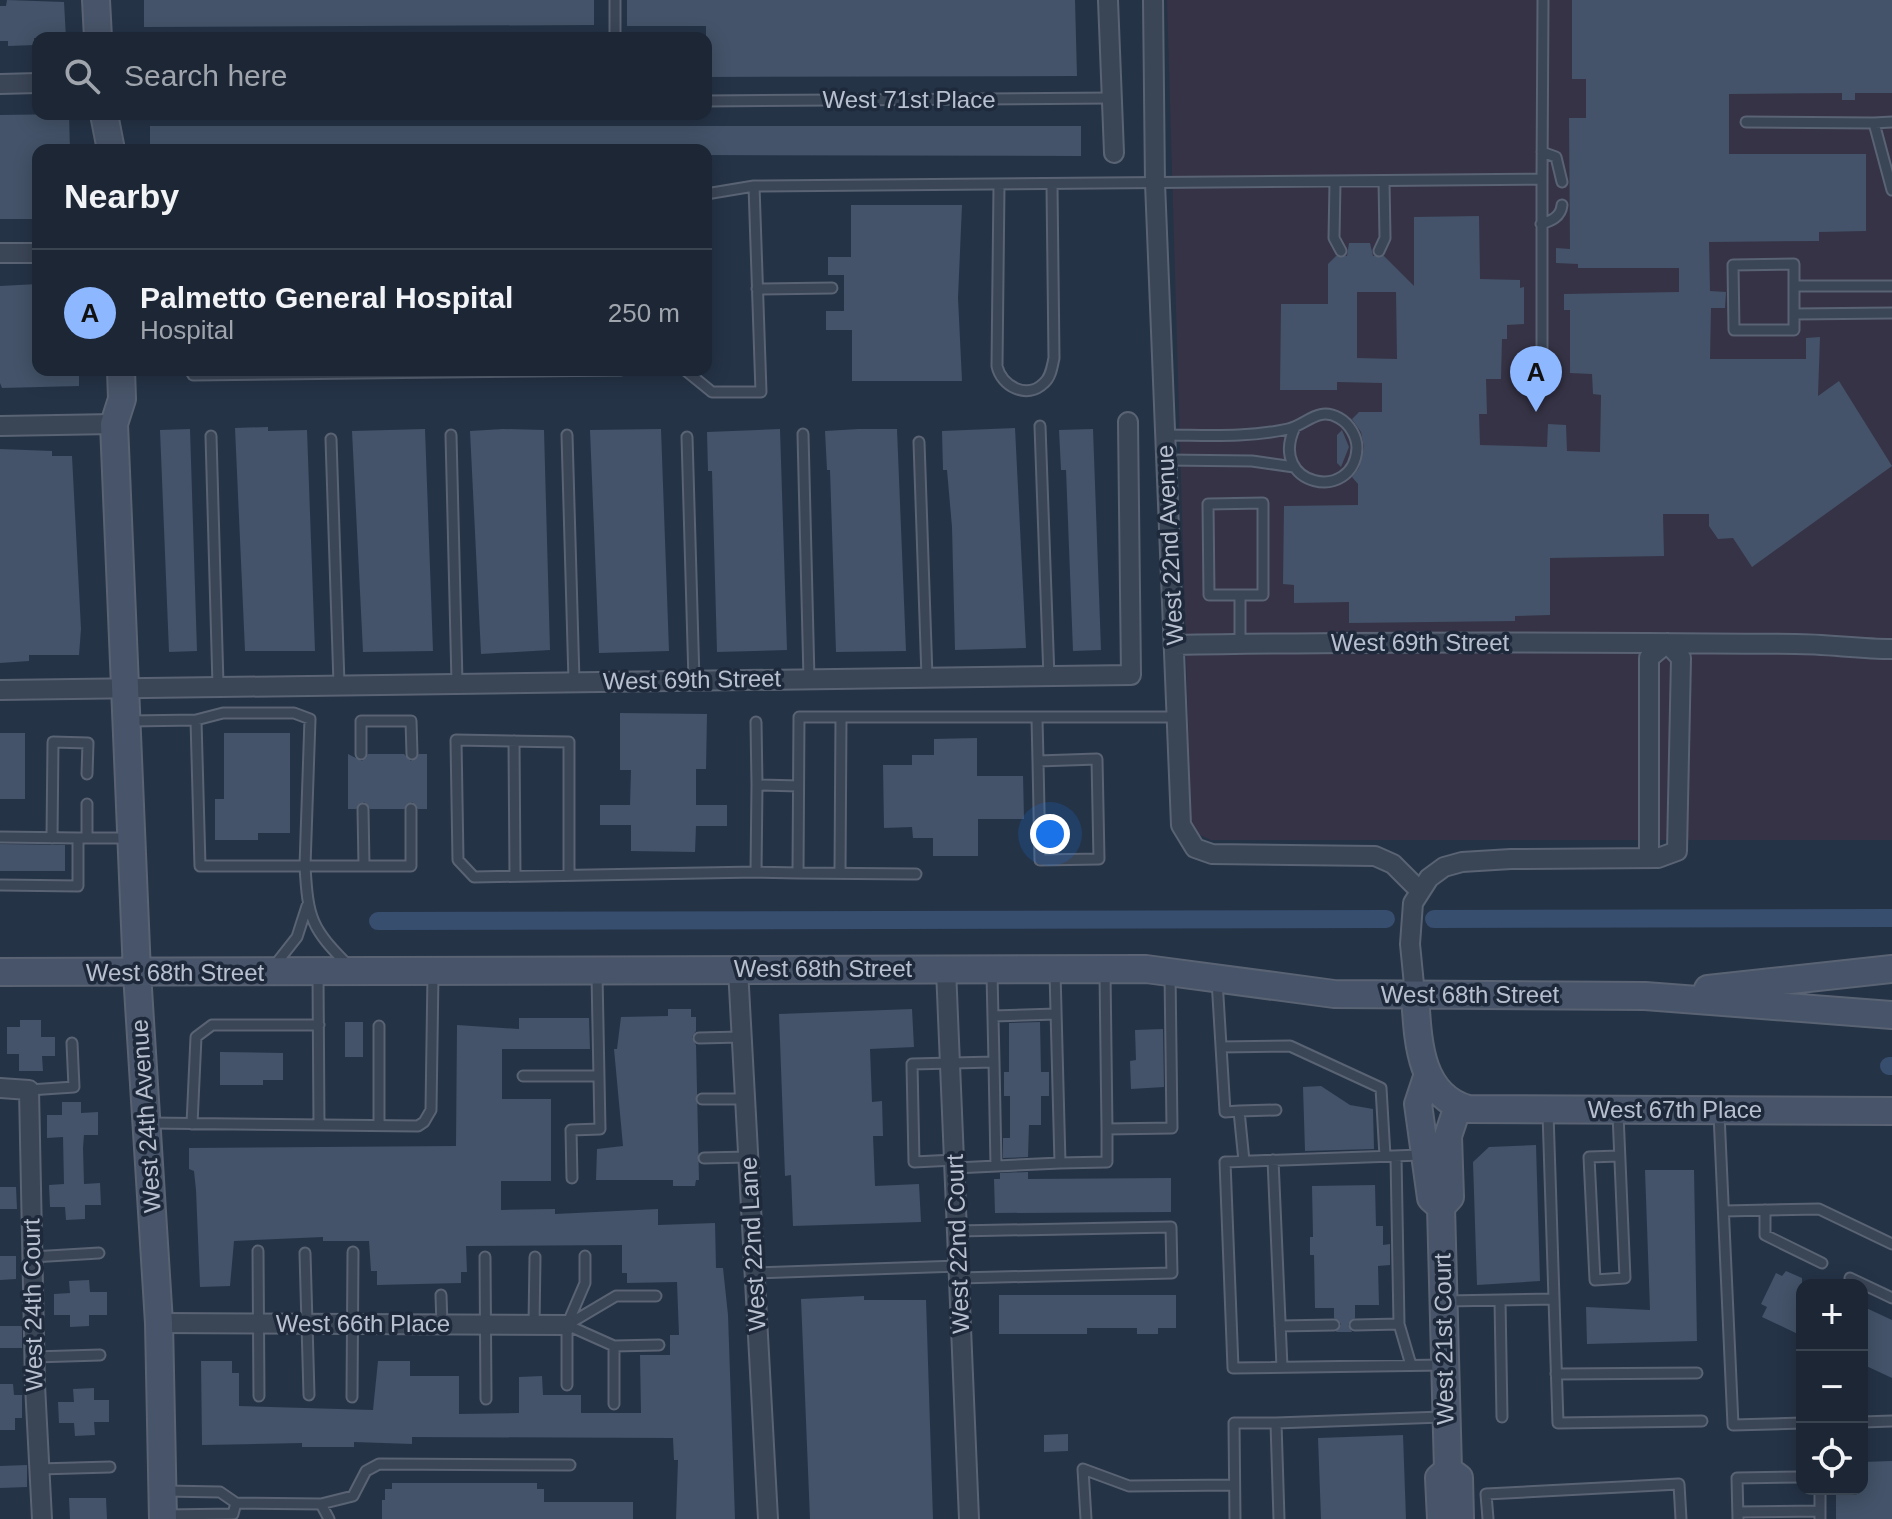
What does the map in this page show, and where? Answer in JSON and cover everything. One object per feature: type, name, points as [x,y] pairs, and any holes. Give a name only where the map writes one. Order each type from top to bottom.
[{"type":"street","points":[[96,0],[98,32]]},
{"type":"street","points":[[1108,0],[1114,153]]},
{"type":"street","name":"West 22nd Avenue","points":[[1153,0],[1155,183],[1181,825],[1195,848],[1224,855],[1375,856],[1393,864],[1419,890]]},
{"type":"street","points":[[0,84],[32,83]]},
{"type":"street","points":[[95,144],[101,120]]},
{"type":"street","points":[[104,120],[110,144]]},
{"type":"street","points":[[0,253],[32,253]]},
{"type":"street","name":"West 24th Avenue","points":[[103,376],[104,399],[114,424],[137,973],[159,1323],[163,1509]]},
{"type":"street","name":"West 24th Avenue","points":[[114,424],[122,399],[121,376]]},
{"type":"street","name":"West 69th Street","points":[[0,690],[1131,675],[1128,422]]},
{"type":"street","points":[[0,426],[114,424]]},
{"type":"street","points":[[1415,995],[1410,939],[1413,903],[1419,890],[1439,870],[1462,862],[1649,858],[1672,855],[1679,845],[1681,658],[1667,643],[1649,658],[1649,858]]},
{"type":"street","name":"West 69th Street","points":[[1174,645],[1667,643],[1892,649]]},
{"type":"street","name":"West 68th Street","points":[[0,972],[357,974],[738,969],[1105,969],[1170,971],[1312,992],[1645,996],[1892,1015]]},
{"type":"street","name":"West 22nd Lane","points":[[738,969],[768,1519]]},
{"type":"street","name":"West 22nd Court","points":[[946,969],[969,1519]]},
{"type":"street","name":"West 68th Street","points":[[1645,996],[1892,969]]},
{"type":"street","name":"West 21st Court","points":[[1415,995],[1419,1043],[1428,1074],[1439,1094],[1458,1106],[1448,1136],[1450,1197],[1441,1207],[1448,1470]]},
{"type":"street","name":"West 21st Court","points":[[1428,1074],[1418,1104],[1428,1155],[1431,1198],[1441,1207]]},
{"type":"street","points":[[0,1088],[29,1090]]},
{"type":"street","name":"West 24th Court","points":[[29,1090],[34,1357],[42,1519]]},
{"type":"street","name":"West 67th Place","points":[[1458,1106],[1479,1110],[1892,1111]]},
{"type":"street","name":"West 66th Place","points":[[159,1323],[567,1325]]},
{"type":"street","name":"West 21st Court","points":[[1441,1519],[1439,1478],[1448,1470]]},
{"type":"street","name":"West 21st Court","points":[[1448,1470],[1459,1478],[1460,1519]]},
{"type":"lane","points":[[615,0],[615,32]]},
{"type":"lane","points":[[1542,365],[1543,0]]},
{"type":"lane","name":"West 71st Place","points":[[712,101],[1111,98]]},
{"type":"lane","points":[[1746,122],[1892,122]]},
{"type":"lane","points":[[1874,123],[1892,190]]},
{"type":"lane","points":[[1542,152],[1556,157],[1562,182]]},
{"type":"lane","points":[[712,193],[754,186],[1052,186],[1542,179]]},
{"type":"lane","points":[[1379,251],[1385,238],[1384,181]]},
{"type":"lane","points":[[1335,182],[1334,238],[1341,251]]},
{"type":"lane","points":[[692,376],[712,392],[761,392],[754,186]]},
{"type":"lane","points":[[999,186],[997,366],[1004,383],[1014,389],[1031,389],[1043,385],[1051,374],[1054,358],[1052,186]]},
{"type":"lane","points":[[1541,224],[1552,221],[1562,205]]},
{"type":"lane","points":[[1794,264],[1794,314],[1794,330],[1734,330],[1733,265],[1794,264]]},
{"type":"lane","points":[[1794,286],[1892,286]]},
{"type":"lane","points":[[757,289],[832,288]]},
{"type":"lane","points":[[1794,314],[1892,313]]},
{"type":"lane","points":[[1165,435],[1262,435],[1295,427],[1308,417],[1323,414],[1339,417],[1351,428],[1357,442],[1356,458],[1349,472],[1336,481],[1320,483],[1305,478],[1294,467],[1289,440],[1295,427]]},
{"type":"lane","points":[[1040,426],[1049,678]]},
{"type":"lane","points":[[803,434],[809,679]]},
{"type":"lane","points":[[451,435],[457,682]]},
{"type":"lane","points":[[567,435],[574,681]]},
{"type":"lane","points":[[211,436],[218,685]]},
{"type":"lane","points":[[687,437],[694,680]]},
{"type":"lane","points":[[331,439],[339,684]]},
{"type":"lane","points":[[919,442],[927,677]]},
{"type":"lane","points":[[1166,460],[1252,461],[1294,467]]},
{"type":"lane","points":[[1263,503],[1263,595],[1240,595],[1209,595],[1208,504],[1263,503]]},
{"type":"lane","points":[[1240,595],[1240,643]]},
{"type":"lane","points":[[126,721],[196,720],[223,713],[294,713],[310,719],[305,866],[307,906],[318,935],[357,974]]},
{"type":"lane","points":[[798,873],[799,717],[1176,717]]},
{"type":"lane","points":[[840,873],[841,718]]},
{"type":"lane","points":[[1037,719],[1040,860],[1099,859],[1097,759],[1038,761]]},
{"type":"lane","points":[[196,720],[200,866],[411,866],[411,809]]},
{"type":"lane","points":[[361,754],[361,721],[411,721],[412,754]]},
{"type":"lane","points":[[756,722],[756,872]]},
{"type":"lane","points":[[569,875],[569,742],[456,740],[458,860],[474,877],[756,872],[916,874]]},
{"type":"lane","points":[[514,741],[515,876]]},
{"type":"lane","points":[[52,838],[53,742],[88,743],[87,774]]},
{"type":"lane","points":[[757,785],[798,786]]},
{"type":"lane","points":[[0,885],[78,886],[87,804]]},
{"type":"lane","points":[[363,809],[364,866]]},
{"type":"lane","points":[[0,837],[131,838]]},
{"type":"lane","points":[[268,973],[297,937],[307,906]]},
{"type":"lane","points":[[992,969],[996,1166]]},
{"type":"lane","points":[[1055,969],[1060,1163]]},
{"type":"lane","points":[[994,1062],[912,1064],[914,1162],[996,1166],[1107,1162],[1105,969]]},
{"type":"lane","points":[[572,1178],[571,1130],[600,1129],[597,971]]},
{"type":"lane","points":[[1107,1129],[1172,1128],[1170,971]]},
{"type":"lane","points":[[146,1123],[418,1126],[428,1118],[433,972]]},
{"type":"lane","points":[[318,974],[319,1125]]},
{"type":"lane","points":[[1217,977],[1225,1112],[1276,1110]]},
{"type":"lane","points":[[993,1016],[1056,1014]]},
{"type":"lane","points":[[192,1124],[196,1037],[200,1031],[212,1025],[319,1025]]},
{"type":"lane","points":[[379,1026],[379,1125]]},
{"type":"lane","points":[[699,1038],[741,1037]]},
{"type":"lane","points":[[29,1090],[74,1087],[72,1043]]},
{"type":"lane","points":[[1221,1047],[1290,1046],[1381,1088],[1390,1156],[1399,1324],[1411,1365]]},
{"type":"lane","points":[[523,1076],[599,1076]]},
{"type":"lane","points":[[702,1099],[745,1099]]},
{"type":"lane","points":[[1548,1110],[1558,1423],[1702,1421]]},
{"type":"lane","points":[[1617,1110],[1625,1278],[1595,1280],[1589,1157],[1619,1156]]},
{"type":"lane","points":[[1719,1110],[1733,1425],[1796,1423]]},
{"type":"lane","points":[[1239,1111],[1244,1161]]},
{"type":"lane","points":[[1428,1155],[1225,1162],[1233,1368],[1444,1365]]},
{"type":"lane","points":[[704,1158],[748,1157]]},
{"type":"lane","points":[[1273,1160],[1282,1367]]},
{"type":"lane","points":[[1724,1211],[1819,1209],[1892,1244]]},
{"type":"lane","points":[[1765,1210],[1765,1235],[1822,1263]]},
{"type":"lane","points":[[755,1273],[1172,1273],[1171,1227],[957,1231]]},
{"type":"lane","points":[[258,1251],[259,1396]]},
{"type":"lane","points":[[352,1397],[353,1252]]},
{"type":"lane","points":[[32,1257],[99,1253]]},
{"type":"lane","points":[[305,1253],[309,1395]]},
{"type":"lane","points":[[567,1385],[567,1325],[585,1283],[585,1256]]},
{"type":"lane","points":[[485,1257],[486,1399]]},
{"type":"lane","points":[[534,1325],[535,1257]]},
{"type":"lane","points":[[1850,1278],[1892,1298]]},
{"type":"lane","points":[[441,1295],[442,1325]]},
{"type":"lane","points":[[567,1325],[616,1296],[656,1296]]},
{"type":"lane","points":[[1443,1301],[1554,1299]]},
{"type":"lane","points":[[1500,1300],[1502,1417]]},
{"type":"lane","points":[[1355,1325],[1399,1324]]},
{"type":"lane","points":[[567,1325],[614,1346],[659,1345]]},
{"type":"lane","points":[[1280,1326],[1334,1325]]},
{"type":"lane","points":[[614,1346],[614,1404]]},
{"type":"lane","points":[[34,1357],[100,1355]]},
{"type":"lane","points":[[1556,1374],[1697,1373]]},
{"type":"lane","points":[[1235,1519],[1234,1423],[1446,1417]]},
{"type":"lane","points":[[1868,1422],[1892,1421]]},
{"type":"lane","points":[[1276,1423],[1279,1519]]},
{"type":"lane","points":[[163,1509],[220,1492],[236,1503],[321,1504],[353,1496],[366,1471],[379,1464],[570,1465]]},
{"type":"lane","points":[[39,1469],[110,1467]]},
{"type":"lane","points":[[1086,1519],[1083,1469],[1129,1486],[1234,1485]]},
{"type":"lane","points":[[1796,1477],[1737,1478],[1738,1516],[1820,1515]]},
{"type":"lane","points":[[1488,1519],[1486,1494],[1679,1484],[1681,1519]]},
{"type":"lane","points":[[163,1509],[232,1516],[236,1503]]},
{"type":"lane","points":[[321,1504],[329,1519]]},
{"type":"shaded area","points":[[1167,0],[1892,0],[1892,840],[1211,840],[1198,834],[1191,824]]},
{"type":"building","points":[[7,0],[64,2],[66,32],[32,32],[32,45],[8,46],[8,41],[0,41],[0,6],[6,6]]},
{"type":"building","points":[[144,0],[594,0],[594,25],[144,27]]},
{"type":"building","points":[[627,0],[1075,0],[1077,76],[712,77],[712,32],[706,32],[706,26],[627,26]]},
{"type":"building","points":[[1572,0],[1892,0],[1892,93],[1855,93],[1855,100],[1842,100],[1842,93],[1729,94],[1729,154],[1866,154],[1866,231],[1819,232],[1819,241],[1709,242],[1710,291],[1726,292],[1725,308],[1711,308],[1710,359],[1806,359],[1806,338],[1820,337],[1818,396],[1839,381],[1892,466],[1752,567],[1733,538],[1718,539],[1709,526],[1709,514],[1663,514],[1664,556],[1550,558],[1550,615],[1515,616],[1515,621],[1349,623],[1349,602],[1294,603],[1294,585],[1283,584],[1284,506],[1358,505],[1358,484],[1352,477],[1359,468],[1364,447],[1361,432],[1352,419],[1359,412],[1382,412],[1382,383],[1337,382],[1337,390],[1280,390],[1281,304],[1328,304],[1328,264],[1336,256],[1347,256],[1349,243],[1370,243],[1373,256],[1384,256],[1414,286],[1414,217],[1479,216],[1480,279],[1520,280],[1520,288],[1524,287],[1524,324],[1507,325],[1507,339],[1502,339],[1501,379],[1486,379],[1487,414],[1479,414],[1480,445],[1547,447],[1548,424],[1566,425],[1567,451],[1600,452],[1601,395],[1593,394],[1592,374],[1570,373],[1570,310],[1564,310],[1564,294],[1679,292],[1679,268],[1578,268],[1578,264],[1556,263],[1556,248],[1570,249],[1569,118],[1586,118],[1586,79],[1572,79]],"holes":[[[1357,292],[1396,292],[1397,359],[1357,358]]]},
{"type":"building","points":[[0,115],[32,115],[32,120],[69,120],[70,144],[32,144],[32,219],[0,219]]},
{"type":"building","points":[[150,126],[1081,126],[1081,156],[712,155],[712,144],[150,144]]},
{"type":"building","points":[[851,205],[962,205],[958,298],[962,381],[852,381],[852,330],[826,330],[826,311],[844,311],[844,275],[828,275],[828,257],[851,257]]},
{"type":"building","points":[[32,284],[32,376],[79,376],[79,386],[2,388],[0,286]]},
{"type":"building","points":[[268,427],[268,431],[307,430],[315,651],[245,651],[235,428]]},
{"type":"building","points":[[1015,428],[1026,648],[955,650],[952,527],[947,470],[943,470],[942,431]]},
{"type":"building","points":[[190,429],[197,651],[169,652],[160,430]]},
{"type":"building","points":[[425,429],[433,651],[363,652],[352,431]]},
{"type":"building","points":[[661,429],[669,651],[599,653],[590,430]]},
{"type":"building","points":[[780,429],[787,650],[717,652],[712,471],[708,471],[707,432]]},
{"type":"building","points":[[897,429],[906,651],[836,652],[830,470],[827,470],[825,431]]},
{"type":"building","points":[[1093,429],[1101,650],[1073,651],[1066,470],[1061,470],[1059,430]]},
{"type":"building","points":[[544,430],[550,650],[481,654],[470,431]]},
{"type":"building","points":[[1342,430],[1349,447],[1341,467],[1337,463],[1337,435]]},
{"type":"building","points":[[0,449],[52,451],[52,456],[72,456],[81,629],[79,655],[29,655],[29,661],[0,663]]},
{"type":"building","points":[[620,713],[707,714],[706,769],[696,769],[696,805],[727,805],[727,826],[696,826],[695,852],[631,851],[631,825],[600,825],[600,805],[630,805],[631,770],[620,770]]},
{"type":"building","points":[[0,733],[25,733],[25,799],[0,799]]},
{"type":"building","points":[[224,733],[290,733],[290,833],[258,833],[258,840],[215,840],[215,799],[224,799]]},
{"type":"building","points":[[977,738],[977,776],[1023,776],[1024,819],[978,819],[978,856],[933,856],[933,838],[913,838],[912,827],[884,828],[883,765],[912,765],[912,755],[934,755],[934,739]]},
{"type":"building","points":[[348,754],[362,761],[368,754],[404,754],[411,761],[419,754],[427,754],[427,809],[418,809],[412,802],[404,809],[370,809],[364,802],[356,809],[348,809]]},
{"type":"building","points":[[0,844],[65,845],[65,871],[0,871]]},
{"type":"building","points":[[668,1009],[691,1009],[691,1017],[696,1017],[696,1031],[692,1037],[696,1045],[699,1180],[696,1180],[695,1186],[673,1186],[673,1180],[596,1180],[597,1149],[623,1146],[614,1049],[617,1049],[621,1017],[668,1016]]},
{"type":"building","points":[[912,1009],[914,1047],[870,1049],[872,1102],[882,1101],[883,1136],[873,1136],[875,1186],[919,1184],[921,1222],[793,1226],[791,1175],[785,1176],[779,1014]]},
{"type":"building","points":[[519,1018],[589,1018],[590,1049],[502,1049],[502,1099],[551,1099],[551,1181],[501,1181],[501,1210],[555,1209],[555,1214],[658,1209],[658,1225],[715,1223],[716,1268],[723,1268],[728,1315],[735,1519],[676,1519],[678,1460],[674,1460],[673,1438],[412,1437],[412,1444],[354,1442],[354,1447],[302,1447],[302,1443],[202,1445],[201,1361],[232,1361],[232,1373],[239,1373],[239,1406],[373,1410],[378,1361],[410,1361],[410,1376],[459,1376],[459,1414],[519,1413],[519,1377],[542,1376],[543,1395],[581,1395],[581,1413],[641,1413],[640,1355],[670,1355],[670,1335],[679,1335],[677,1282],[627,1283],[627,1273],[622,1273],[622,1245],[466,1246],[467,1272],[461,1272],[461,1283],[377,1285],[377,1271],[371,1271],[369,1241],[323,1241],[323,1237],[234,1241],[230,1286],[200,1287],[196,1190],[194,1171],[189,1169],[189,1148],[456,1146],[457,1025],[519,1029]]},
{"type":"building","points":[[20,1020],[41,1020],[41,1037],[55,1037],[55,1056],[42,1056],[43,1071],[19,1071],[19,1054],[7,1054],[7,1027],[20,1027]]},
{"type":"building","points":[[345,1022],[363,1022],[363,1057],[345,1057]]},
{"type":"building","points":[[1040,1022],[1041,1072],[1049,1072],[1049,1096],[1041,1096],[1041,1125],[1029,1125],[1028,1157],[1003,1158],[1003,1138],[1010,1138],[1010,1096],[1004,1096],[1004,1072],[1009,1072],[1009,1023]]},
{"type":"building","points":[[1163,1029],[1164,1087],[1131,1089],[1130,1061],[1136,1060],[1135,1030]]},
{"type":"building","points":[[220,1052],[283,1053],[283,1080],[263,1080],[263,1085],[220,1085]]},
{"type":"building","points":[[1321,1086],[1350,1105],[1373,1109],[1374,1149],[1305,1151],[1303,1087]]},
{"type":"building","points":[[62,1102],[81,1102],[81,1113],[98,1112],[98,1135],[84,1135],[84,1184],[100,1183],[101,1205],[85,1205],[85,1219],[66,1220],[65,1207],[50,1207],[49,1185],[64,1184],[63,1137],[47,1138],[47,1115],[62,1115]]},
{"type":"building","points":[[1536,1145],[1540,1281],[1477,1285],[1473,1162],[1489,1147]]},
{"type":"building","points":[[1645,1170],[1694,1170],[1697,1341],[1587,1344],[1586,1307],[1650,1310]]},
{"type":"building","points":[[1028,1172],[1028,1179],[1171,1178],[1171,1212],[995,1213],[994,1179],[1000,1179],[1000,1173]]},
{"type":"building","points":[[1375,1185],[1376,1226],[1383,1226],[1383,1245],[1390,1244],[1390,1265],[1378,1266],[1379,1305],[1355,1305],[1355,1318],[1348,1324],[1352,1332],[1336,1332],[1341,1324],[1334,1318],[1334,1308],[1315,1308],[1314,1255],[1310,1255],[1310,1237],[1313,1237],[1312,1186]]},
{"type":"building","points":[[0,1187],[16,1187],[17,1209],[0,1209]]},
{"type":"building","points":[[0,1256],[16,1256],[16,1279],[0,1280]]},
{"type":"building","points":[[1786,1271],[1802,1278],[1796,1279],[1796,1333],[1762,1317],[1767,1307],[1761,1304],[1776,1273],[1782,1276]]},
{"type":"building","points":[[89,1280],[90,1292],[107,1292],[107,1315],[89,1315],[89,1326],[70,1327],[70,1315],[54,1315],[54,1294],[70,1293],[69,1281]]},
{"type":"building","points":[[999,1295],[1176,1295],[1176,1328],[1158,1328],[1158,1334],[1137,1334],[1137,1328],[1087,1328],[1087,1334],[999,1334]]},
{"type":"building","points":[[864,1296],[864,1300],[926,1300],[933,1519],[810,1519],[801,1299]]},
{"type":"building","points":[[1868,1309],[1892,1320],[1892,1378],[1868,1367]]},
{"type":"building","points":[[0,1326],[22,1326],[22,1348],[0,1348]]},
{"type":"building","points":[[0,1384],[13,1384],[14,1395],[22,1395],[22,1418],[15,1418],[15,1430],[0,1430]]},
{"type":"building","points":[[94,1388],[94,1400],[109,1400],[109,1422],[94,1422],[95,1435],[75,1436],[74,1423],[59,1423],[58,1402],[74,1402],[73,1389]]},
{"type":"building","points":[[1068,1434],[1068,1451],[1044,1452],[1044,1435]]},
{"type":"building","points":[[1403,1435],[1406,1519],[1321,1519],[1318,1438]]},
{"type":"building","points":[[1892,1461],[1892,1519],[1836,1519],[1836,1495],[1868,1495],[1868,1462]]},
{"type":"building","points":[[27,1465],[27,1487],[0,1488],[0,1466]]},
{"type":"building","points":[[392,1483],[537,1483],[537,1489],[544,1489],[544,1502],[633,1502],[633,1519],[382,1519],[385,1489],[392,1489]]},
{"type":"building","points":[[69,1498],[106,1498],[107,1519],[70,1519]]},
{"type":"waterway","points":[[1434,919],[1892,918]]},
{"type":"waterway","points":[[378,921],[1386,919]]},
{"type":"place","name":"Palmetto General Hospital","points":[[1536,412]]}]
